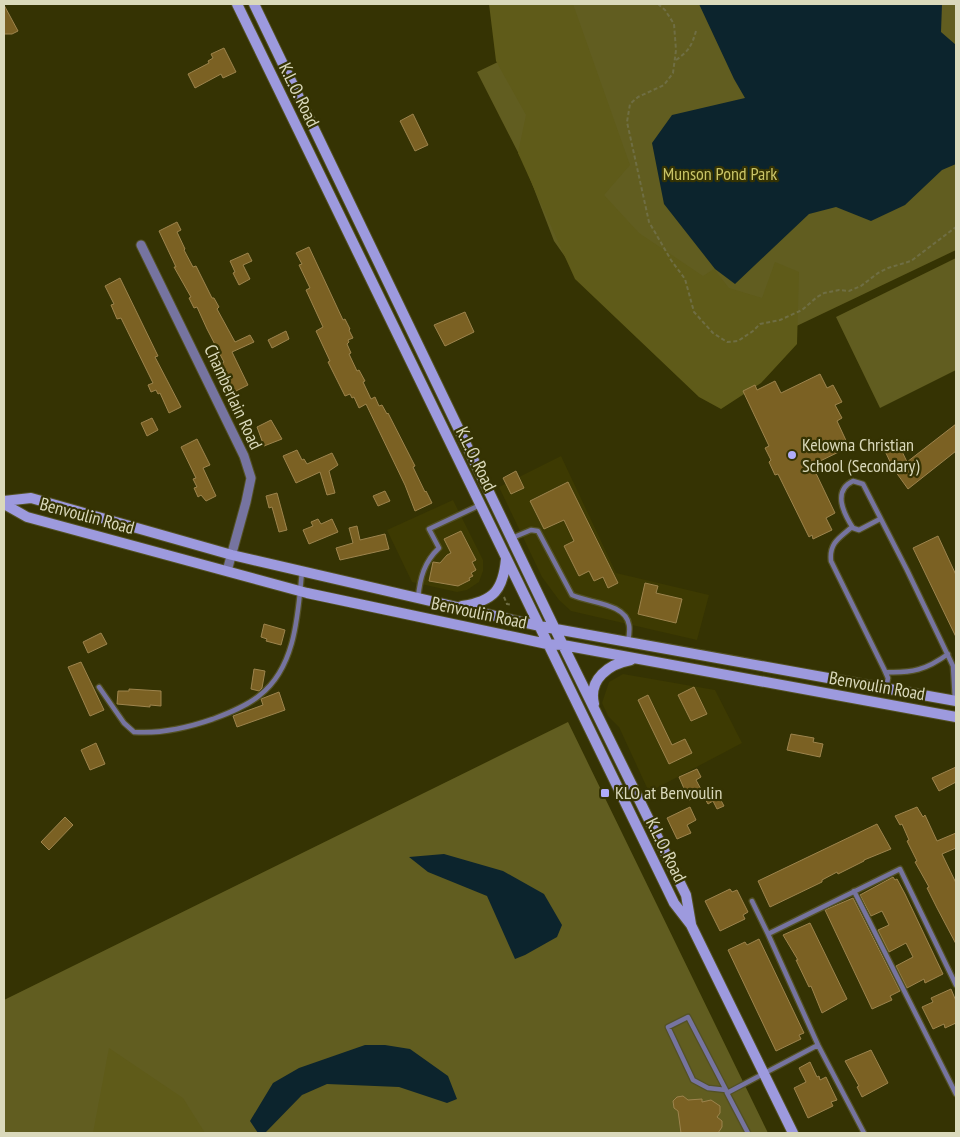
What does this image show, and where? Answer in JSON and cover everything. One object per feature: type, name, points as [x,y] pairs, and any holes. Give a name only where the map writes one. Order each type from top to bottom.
[{"type":"main road","name":"K.L.O. Road","points":[[237,4],[674,903],[691,925],[793,1133]]},
{"type":"main road","name":"K.L.O. Road","points":[[254,4],[686,895],[691,925]]},
{"type":"main road","name":"Benvoulin Road","points":[[4,502],[31,498],[232,555],[538,626],[956,701]]},
{"type":"main road","name":"Benvoulin Road","points":[[4,502],[27,516],[300,591],[547,644],[564,645],[956,717]]},
{"type":"main road","points":[[456,607],[474,604],[494,594],[504,575],[506,559]]},
{"type":"main road","points":[[595,710],[594,691],[596,682],[602,672],[620,662],[636,658]]},
{"type":"street","name":"Chamberlain Road","points":[[141,244],[244,456],[251,478],[227,572]]},
{"type":"lane","points":[[880,519],[859,530],[853,528],[844,516],[841,501],[844,489],[848,483],[854,481],[864,484],[907,570],[953,666],[956,701]]},
{"type":"lane","points":[[418,598],[423,569],[431,555],[439,548],[429,529],[480,505]]},
{"type":"lane","points":[[852,526],[836,541],[830,551],[832,561],[886,672],[888,678],[885,689]]},
{"type":"lane","points":[[512,538],[531,530],[538,531],[572,595],[616,609],[626,616],[630,628],[628,642]]},
{"type":"lane","points":[[99,687],[124,722],[134,732],[169,731],[182,728],[215,718],[243,706],[267,689],[283,666],[291,645],[302,571]]},
{"type":"lane","points":[[886,672],[918,671],[933,665],[948,654]]},
{"type":"lane","points":[[768,934],[900,869],[956,985]]},
{"type":"lane","points":[[854,892],[956,1094]]},
{"type":"lane","points":[[752,901],[818,1045],[864,1133]]},
{"type":"lane","points":[[748,1133],[726,1091],[688,1017],[668,1028],[693,1080],[708,1088],[726,1091],[764,1074],[818,1045]]},
{"type":"path","points":[[658,4],[665,10],[674,24],[676,50],[673,73],[664,85],[638,97],[630,104],[627,122],[649,222],[671,260],[685,279],[694,312],[713,333],[727,342],[738,341],[760,324],[780,320],[802,310],[816,297],[824,293],[839,290],[849,291],[862,286],[883,271],[911,261],[956,227]]},
{"type":"path","points":[[674,61],[688,52],[693,44],[696,30]]},
{"type":"path","points":[[501,591],[507,604],[512,606]]},
{"type":"shaded area","points":[[489,4],[573,4],[630,165],[604,195],[639,233],[703,276],[714,269],[729,288],[762,298],[775,262],[799,272],[797,344],[761,383],[721,409],[699,397],[575,279],[518,153],[526,115],[496,61]]},
{"type":"shaded area","points":[[561,456],[616,573],[709,595],[697,640],[571,611],[559,600],[542,577],[499,487]]},
{"type":"shaded area","points":[[453,500],[483,560],[483,571],[479,582],[467,590],[457,592],[412,582],[387,530]]},
{"type":"shaded area","points":[[623,674],[715,690],[742,743],[649,792],[619,727],[608,716],[602,703],[609,682]]},
{"type":"shaded area","points":[[109,1048],[183,1098],[205,1133],[93,1133]]},
{"type":"green space","name":"Munson Pond Park","points":[[539,4],[956,4],[956,250],[715,365],[580,278],[554,241],[526,168],[477,72],[554,35]]},
{"type":"green space","points":[[956,258],[956,370],[880,408],[836,317]]},
{"type":"green space","points":[[568,722],[768,1133],[4,1133],[4,1000]]},
{"type":"water","points":[[699,4],[942,4],[941,32],[956,45],[956,164],[942,170],[905,205],[871,221],[836,207],[809,214],[735,284],[715,269],[664,204],[652,143],[672,115],[745,98],[734,79]]},
{"type":"water","points":[[444,854],[503,871],[544,894],[562,925],[557,937],[515,959],[487,896],[428,872],[409,857]]},
{"type":"water","points":[[365,1045],[385,1045],[410,1049],[448,1076],[457,1099],[447,1103],[399,1087],[327,1084],[302,1095],[265,1133],[258,1133],[250,1121],[273,1083],[299,1068]]},
{"type":"building","points":[[4,5],[18,31],[12,34],[4,34]]},
{"type":"building","points":[[224,48],[236,72],[223,78],[221,74],[195,88],[188,74],[209,63],[208,61],[213,58],[211,54]]},
{"type":"building","points":[[413,114],[428,145],[415,151],[400,121]]},
{"type":"building","points":[[177,222],[181,230],[177,232],[184,250],[193,267],[196,266],[212,298],[214,298],[219,307],[217,309],[235,342],[250,335],[254,342],[232,352],[248,385],[234,392],[221,364],[224,362],[197,307],[194,308],[189,298],[191,297],[174,267],[176,267],[159,231]]},
{"type":"building","points":[[309,247],[343,320],[345,319],[350,329],[353,338],[348,340],[347,344],[351,353],[349,354],[357,371],[359,370],[365,381],[363,382],[371,399],[375,397],[379,406],[382,405],[388,413],[432,503],[415,511],[405,485],[366,404],[359,408],[354,397],[352,398],[350,394],[345,396],[328,362],[330,361],[316,331],[323,327],[306,290],[310,288],[299,265],[302,264],[296,253]]},
{"type":"building","points":[[248,253],[252,261],[243,265],[250,279],[239,285],[230,261]]},
{"type":"building","points":[[120,278],[158,356],[155,357],[181,407],[169,413],[160,393],[158,394],[156,390],[151,392],[148,385],[153,383],[121,318],[117,319],[111,305],[114,304],[105,286]]},
{"type":"building","points":[[465,312],[474,332],[445,346],[434,325]]},
{"type":"building","points":[[286,331],[289,339],[272,348],[268,340]]},
{"type":"building","name":"Kelowna Christian School (Secondary)","points":[[820,374],[827,388],[833,385],[842,402],[835,405],[842,418],[837,421],[849,447],[812,465],[835,513],[826,518],[832,530],[813,539],[812,535],[809,537],[778,474],[775,475],[765,448],[769,446],[743,391],[755,385],[757,390],[775,381],[781,393]]},
{"type":"building","points":[[152,418],[158,430],[147,436],[141,423]]},
{"type":"building","points":[[271,420],[282,439],[264,446],[257,427]]},
{"type":"building","points":[[956,424],[956,451],[908,489],[893,468],[885,451],[899,445],[907,462]]},
{"type":"building","points":[[197,439],[210,465],[203,468],[216,496],[206,501],[201,495],[198,497],[194,488],[197,487],[193,479],[196,478],[181,447]]},
{"type":"building","points":[[297,450],[302,460],[304,459],[307,464],[332,453],[338,465],[329,471],[335,493],[327,495],[320,472],[296,483],[283,456]]},
{"type":"building","points":[[516,471],[524,488],[511,494],[503,478]]},
{"type":"building","points":[[568,482],[618,583],[608,588],[603,577],[594,581],[589,571],[579,576],[564,546],[574,541],[564,520],[544,529],[530,501]]},
{"type":"building","points":[[385,491],[390,501],[378,506],[373,496]]},
{"type":"building","points":[[277,493],[287,530],[279,532],[272,507],[269,508],[266,496]]},
{"type":"building","points":[[318,519],[321,524],[332,519],[338,532],[309,544],[303,530],[313,526],[311,522]]},
{"type":"building","points":[[357,526],[360,540],[385,534],[389,549],[340,560],[336,548],[353,543],[349,528]]},
{"type":"building","points":[[461,531],[476,560],[472,562],[476,570],[471,573],[473,576],[469,578],[470,580],[458,586],[429,581],[433,562],[440,563],[451,553],[444,539]]},
{"type":"building","points":[[938,536],[956,575],[956,637],[913,548]]},
{"type":"building","points":[[645,583],[658,586],[656,593],[682,599],[676,623],[638,614]]},
{"type":"building","points":[[264,624],[285,630],[281,645],[266,641],[267,639],[261,637]]},
{"type":"building","points":[[101,633],[107,644],[88,653],[83,642]]},
{"type":"building","points":[[81,662],[104,710],[90,716],[68,667]]},
{"type":"building","points":[[254,669],[265,671],[262,688],[259,691],[251,689]]},
{"type":"building","points":[[694,687],[707,714],[691,721],[678,695]]},
{"type":"building","points":[[129,689],[161,691],[161,706],[117,704],[118,691],[129,691]]},
{"type":"building","points":[[279,692],[285,710],[237,727],[233,716],[263,705],[261,699]]},
{"type":"building","points":[[648,695],[672,745],[685,739],[692,753],[669,764],[638,700]]},
{"type":"building","points":[[791,734],[814,738],[813,742],[823,744],[820,757],[787,750]]},
{"type":"building","points":[[96,743],[105,764],[90,770],[81,750]]},
{"type":"building","points":[[956,767],[956,782],[939,791],[932,778]]},
{"type":"building","points":[[697,769],[701,777],[696,780],[703,793],[689,800],[679,777]]},
{"type":"building","points":[[716,791],[724,806],[717,809],[713,801],[708,804],[704,797]]},
{"type":"building","points":[[690,807],[696,820],[687,825],[691,833],[677,839],[667,818]]},
{"type":"building","points":[[917,807],[923,817],[925,815],[937,841],[956,833],[956,848],[942,854],[956,883],[956,944],[915,862],[917,861],[907,841],[909,840],[902,824],[900,825],[895,816]]},
{"type":"building","points":[[65,817],[73,825],[49,850],[41,842]]},
{"type":"building","points":[[877,824],[891,849],[864,860],[838,874],[837,872],[822,880],[822,882],[770,907],[758,881]]},
{"type":"building","points":[[893,877],[895,880],[897,879],[905,894],[943,974],[925,983],[924,979],[907,988],[896,966],[913,957],[906,943],[889,952],[878,930],[889,925],[882,911],[871,916],[860,895]]},
{"type":"building","points":[[730,889],[732,892],[737,890],[748,912],[743,915],[745,919],[720,931],[705,901]]},
{"type":"building","points":[[853,898],[900,991],[890,996],[892,1000],[872,1009],[825,910]]},
{"type":"building","points":[[810,923],[847,999],[822,1013],[811,986],[809,987],[796,960],[798,960],[783,935]]},
{"type":"building","points":[[759,939],[804,1033],[799,1035],[801,1039],[776,1051],[728,950],[745,942],[747,945]]},
{"type":"building","points":[[951,989],[956,1001],[956,1023],[945,1028],[944,1024],[933,1029],[922,1007],[933,1002],[931,998]]},
{"type":"building","points":[[871,1050],[888,1083],[862,1097],[857,1087],[859,1086],[845,1061]]},
{"type":"building","points":[[810,1062],[820,1080],[826,1077],[837,1100],[831,1102],[833,1106],[808,1118],[794,1088],[806,1082],[799,1068]]},
{"type":"building","points":[[683,1096],[688,1100],[702,1099],[702,1102],[711,1100],[720,1106],[720,1113],[717,1117],[722,1121],[722,1127],[718,1133],[681,1133],[678,1111],[674,1108],[673,1101],[677,1097]]},
{"type":"place","name":"Kelowna Christian School (Secondary)","points":[[792,455]]},
{"type":"place","name":"KLO at Benvoulin","points":[[605,793]]}]
